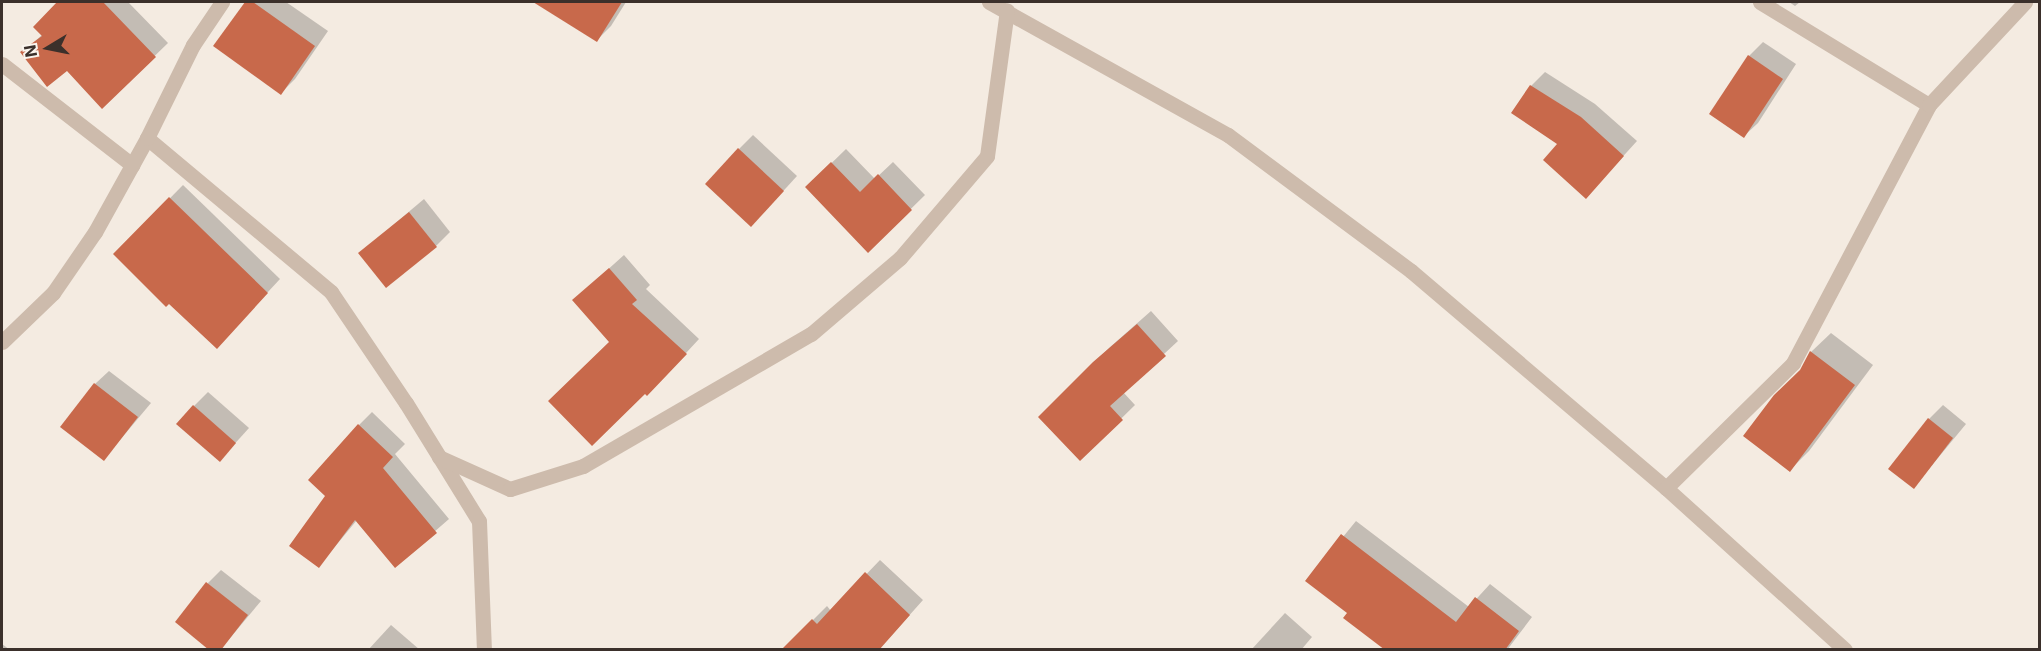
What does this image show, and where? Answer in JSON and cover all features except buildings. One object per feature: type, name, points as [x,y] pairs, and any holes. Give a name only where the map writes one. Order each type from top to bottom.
[{"type":"street","points":[[2,342],[53,293],[94,232],[147,138],[193,45],[222,2]]},
{"type":"street","points":[[989,2],[1228,135],[1411,271],[1666,488],[1845,650]]},
{"type":"street","points":[[1760,2],[1929,105]]},
{"type":"street","points":[[1666,488],[1793,363],[1929,105],[2025,2]]},
{"type":"street","points":[[439,457],[510,489],[583,466],[811,334],[900,258],[987,156],[1007,10]]},
{"type":"street","points":[[2,64],[132,165]]},
{"type":"street","points":[[147,138],[331,292],[479,521],[484,650]]}]
